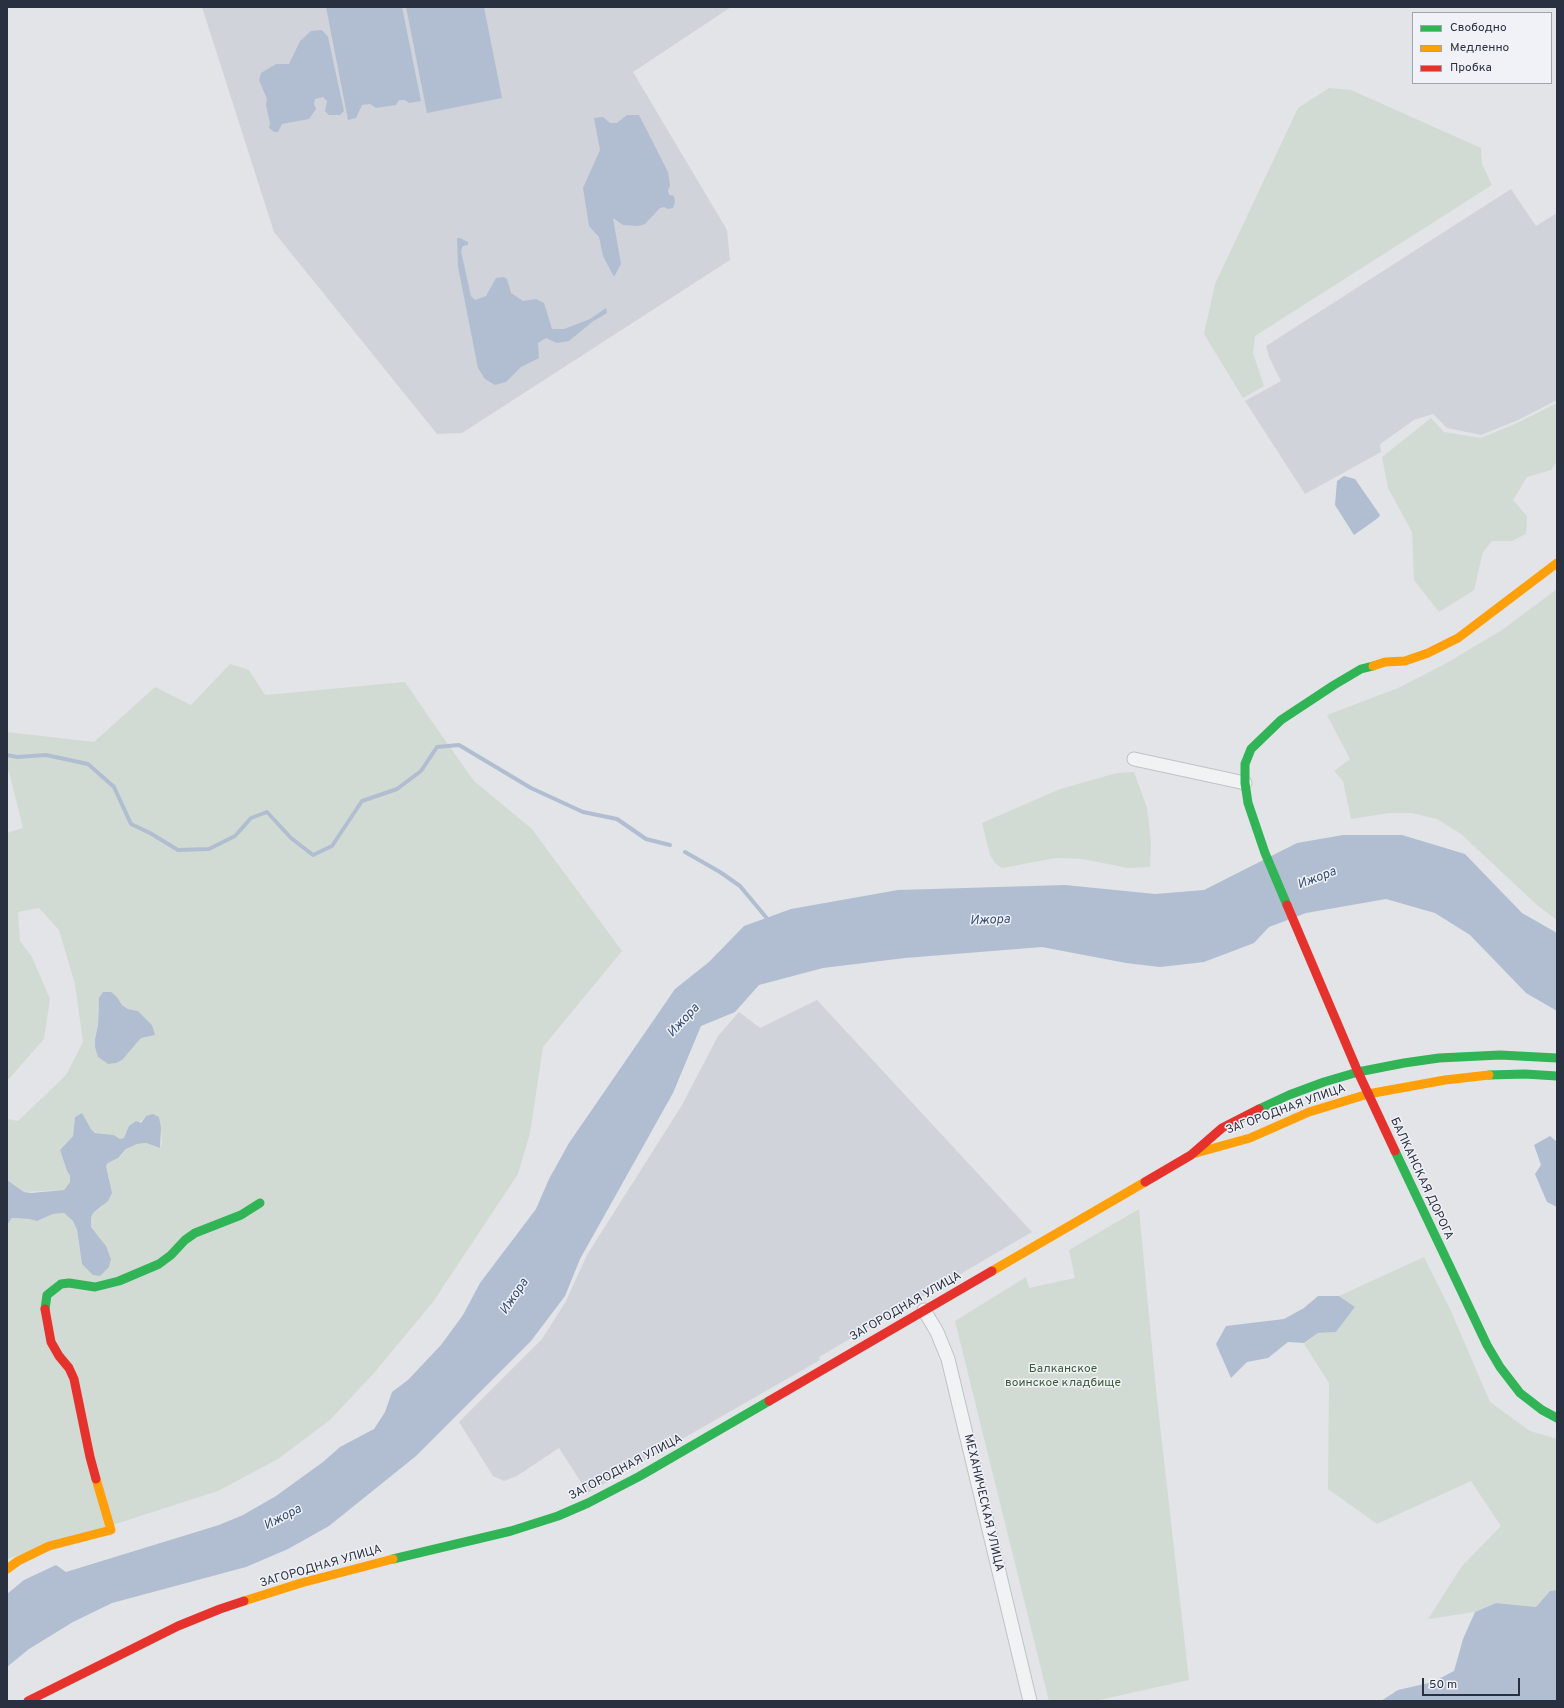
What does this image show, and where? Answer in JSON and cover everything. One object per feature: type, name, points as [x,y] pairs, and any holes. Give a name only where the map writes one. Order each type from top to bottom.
[{"type":"main road","name":"БАЛКАНСКАЯ ДОРОГА","points":[[1557,563],[1458,638],[1428,653],[1405,661],[1385,662],[1361,669],[1334,684],[1280,720],[1251,749],[1245,764],[1245,783],[1248,803],[1265,853],[1295,927],[1368,1094],[1487,1345],[1500,1367],[1520,1393],[1542,1410],[1557,1418]]},
{"type":"main road","name":"ЗАГОРОДНАЯ УЛИЦА","points":[[28,1701],[178,1626],[220,1609],[301,1583],[512,1531],[551,1518],[588,1503],[670,1459],[1191,1155],[1222,1128],[1289,1095],[1324,1082],[1358,1072],[1446,1057],[1500,1055],[1557,1058]]},
{"type":"main road","name":"ЗАГОРОДНАЯ УЛИЦА","points":[[1191,1155],[1250,1138],[1283,1122],[1309,1112],[1368,1094],[1445,1080],[1496,1074],[1557,1076]]},
{"type":"main road","points":[[7,1569],[18,1561],[48,1546],[111,1530],[89,1450],[74,1379],[69,1368],[59,1356],[51,1342],[45,1309],[47,1295],[61,1284],[69,1283],[95,1287],[107,1285],[159,1264],[171,1255],[185,1240],[195,1233],[241,1215],[260,1203]]},
{"type":"street","points":[[1134,759],[1245,783]]},
{"type":"street","name":"МЕХАНИЧЕСКАЯ УЛИЦА","points":[[924,1310],[937,1332],[948,1359],[1030,1701]]},
{"type":"shaded area","points":[[202,7],[731,7],[633,72],[727,230],[730,260],[462,433],[437,434],[274,232]]},
{"type":"shaded area","points":[[1511,189],[1536,226],[1557,213],[1557,400],[1518,420],[1481,435],[1447,428],[1433,414],[1414,420],[1380,444],[1381,452],[1305,494],[1245,401],[1281,381],[1269,357],[1266,346]]},
{"type":"shaded area","points":[[817,1000],[1032,1232],[819,1357],[820,1360],[588,1493],[559,1448],[517,1476],[504,1481],[493,1476],[459,1422],[542,1339],[566,1301],[587,1255],[682,1105],[718,1036],[739,1012],[760,1028]]},
{"type":"green space","points":[[1329,88],[1351,90],[1481,148],[1482,164],[1492,185],[1255,336],[1253,353],[1264,386],[1243,398],[1204,334],[1215,284],[1298,108]]},
{"type":"green space","points":[[1557,403],[1557,461],[1551,470],[1527,477],[1513,500],[1527,516],[1526,534],[1512,541],[1492,541],[1483,552],[1474,590],[1439,612],[1414,580],[1412,532],[1388,488],[1382,457],[1431,418],[1444,432],[1481,438],[1517,423]]},
{"type":"green space","points":[[1557,589],[1557,920],[1537,905],[1461,834],[1437,819],[1412,813],[1389,813],[1351,819],[1343,781],[1334,771],[1350,759],[1327,715],[1398,688],[1445,664],[1502,630]]},
{"type":"green space","points":[[230,664],[249,670],[265,695],[405,682],[474,781],[532,829],[622,951],[543,1047],[530,1133],[518,1174],[433,1302],[374,1373],[330,1420],[278,1459],[218,1491],[7,1559],[7,1225],[11,1218],[37,1221],[53,1214],[64,1213],[73,1221],[77,1230],[80,1253],[100,1238],[91,1227],[91,1218],[93,1213],[102,1207],[110,1184],[106,1166],[108,1163],[118,1158],[130,1146],[146,1143],[160,1148],[162,1143],[161,1128],[146,1116],[124,1138],[120,1139],[114,1135],[96,1133],[91,1129],[82,1114],[75,1117],[73,1136],[60,1150],[70,1176],[70,1182],[64,1190],[24,1192],[7,1180],[7,1119],[18,1121],[66,1075],[83,1042],[75,984],[59,930],[39,908],[18,912],[20,941],[32,957],[50,999],[44,1039],[7,1081],[7,833],[23,828],[9,772],[7,771],[7,732],[94,742],[155,687],[191,705]],"holes":[[[117,997],[122,1005],[128,1009],[138,1011],[152,1025],[148,1037],[95,1039],[98,1025],[98,1008]]]},
{"type":"green space","points":[[1134,772],[1147,808],[1151,842],[1150,867],[1128,868],[1083,859],[1056,858],[1002,868],[996,864],[990,855],[982,823],[1060,789],[1117,773]]},
{"type":"green space","name":"Балканское воинское кладбище","points":[[1139,1209],[1156,1390],[1189,1680],[1095,1701],[1049,1701],[955,1321],[1026,1277],[1029,1288],[1075,1278],[1069,1250]]},
{"type":"green space","points":[[1424,1257],[1450,1309],[1490,1402],[1530,1431],[1557,1439],[1557,1590],[1550,1591],[1536,1607],[1496,1603],[1475,1612],[1428,1619],[1462,1566],[1501,1526],[1471,1481],[1377,1524],[1328,1489],[1329,1383],[1304,1344],[1318,1333],[1336,1332],[1355,1307],[1339,1296]]},
{"type":"water","points":[[326,7],[402,7],[421,101],[409,103],[405,100],[399,100],[396,105],[376,108],[370,104],[362,105],[356,118],[348,120]]},
{"type":"water","points":[[406,7],[484,7],[502,98],[427,113]]},
{"type":"water","points":[[322,30],[328,37],[344,111],[340,115],[329,115],[325,111],[327,101],[323,97],[315,99],[314,104],[316,109],[309,119],[282,124],[278,132],[274,132],[269,128],[270,123],[266,105],[267,99],[259,80],[261,73],[276,64],[289,64],[300,41],[311,31]]},
{"type":"water","points":[[627,115],[639,115],[668,172],[670,185],[668,191],[669,195],[674,196],[675,202],[673,208],[660,208],[645,224],[638,226],[623,225],[613,218],[621,264],[614,277],[603,256],[599,237],[589,226],[583,188],[600,150],[594,118],[603,117],[610,123],[617,123]]},
{"type":"water","points":[[457,238],[468,242],[468,245],[463,246],[461,251],[471,296],[475,300],[486,296],[496,278],[504,277],[507,279],[511,293],[523,301],[536,299],[544,303],[552,329],[564,329],[590,319],[606,308],[607,313],[592,322],[569,341],[557,343],[546,338],[538,343],[539,358],[521,367],[506,382],[495,385],[485,379],[478,368],[458,267]]},
{"type":"water","points":[[1344,476],[1355,479],[1380,515],[1354,535],[1335,505],[1337,481]]},
{"type":"water","name":"Ижора","points":[[1343,835],[1402,835],[1465,854],[1522,913],[1557,933],[1557,1011],[1526,993],[1470,935],[1435,913],[1386,899],[1306,913],[1269,927],[1254,943],[1204,962],[1160,967],[1126,963],[1042,947],[905,958],[823,968],[759,985],[735,1012],[701,1026],[673,1093],[580,1259],[565,1296],[531,1341],[416,1456],[329,1526],[288,1549],[246,1567],[112,1603],[73,1622],[29,1649],[7,1667],[7,1594],[24,1580],[56,1565],[66,1572],[219,1525],[243,1515],[276,1496],[323,1462],[340,1447],[374,1429],[385,1412],[392,1392],[408,1380],[441,1345],[463,1315],[480,1283],[536,1209],[549,1179],[569,1143],[675,989],[709,962],[744,926],[791,909],[898,890],[1065,885],[1155,894],[1204,890],[1297,843]]},
{"type":"water","points":[[103,992],[111,992],[117,997],[122,1005],[128,1009],[138,1011],[152,1025],[155,1035],[141,1038],[122,1060],[116,1063],[108,1064],[98,1057],[95,1047],[98,1025],[99,998]]},
{"type":"water","points":[[82,1113],[95,1133],[114,1135],[120,1139],[124,1138],[129,1126],[136,1121],[141,1123],[146,1116],[153,1114],[159,1117],[161,1128],[160,1148],[146,1143],[137,1144],[126,1149],[118,1158],[108,1163],[106,1166],[112,1193],[108,1201],[93,1213],[91,1218],[91,1227],[106,1246],[111,1259],[109,1267],[100,1276],[93,1275],[82,1264],[77,1230],[73,1221],[64,1213],[53,1214],[37,1221],[12,1218],[7,1225],[7,1180],[24,1192],[31,1193],[64,1190],[70,1182],[70,1176],[60,1150],[73,1136],[75,1117]]},
{"type":"water","points":[[1550,1136],[1557,1142],[1557,1207],[1547,1202],[1535,1174],[1541,1165],[1534,1145]]},
{"type":"water","points":[[1318,1296],[1339,1296],[1355,1307],[1336,1332],[1318,1333],[1304,1343],[1288,1342],[1268,1358],[1247,1362],[1231,1378],[1216,1344],[1226,1326],[1284,1319],[1304,1308]]},
{"type":"water","points":[[1557,1590],[1557,1700],[1381,1701],[1398,1690],[1433,1682],[1454,1671],[1463,1639],[1475,1612],[1496,1603],[1536,1607],[1550,1591]]},
{"type":"waterway","points":[[7,755],[17,757],[46,755],[88,764],[114,787],[131,824],[150,833],[178,850],[209,849],[235,836],[251,818],[267,812],[291,838],[313,855],[332,846],[362,801],[397,789],[421,771],[437,747],[459,745],[531,788],[583,812],[617,819],[646,839],[670,845]]},
{"type":"waterway","points":[[685,852],[720,872],[740,886],[770,922]]},
{"type":"traffic: fast","points":[[1287,905],[1265,853],[1248,803],[1245,783],[1245,764],[1251,749],[1281,720],[1361,669],[1373,666]]},
{"type":"traffic: fast","points":[[1259,1109],[1289,1095],[1324,1082],[1358,1072],[1404,1063],[1439,1058],[1500,1055],[1557,1058]]},
{"type":"traffic: fast","points":[[1489,1075],[1525,1074],[1557,1076]]},
{"type":"traffic: fast","points":[[1395,1151],[1487,1345],[1500,1367],[1520,1393],[1542,1410],[1557,1418]]},
{"type":"traffic: fast","points":[[45,1309],[47,1295],[61,1284],[69,1283],[95,1287],[119,1281],[159,1264],[171,1255],[185,1240],[195,1233],[241,1215],[260,1203]]},
{"type":"traffic: fast","points":[[393,1559],[511,1531],[558,1516],[588,1503],[640,1476],[769,1401]]},
{"type":"traffic: slow","points":[[1373,666],[1385,662],[1405,661],[1428,653],[1458,638],[1557,563]]},
{"type":"traffic: slow","points":[[1196,1153],[1250,1138],[1309,1112],[1368,1094],[1445,1080],[1489,1075]]},
{"type":"traffic: slow","points":[[992,1271],[1145,1182]]},
{"type":"traffic: slow","points":[[7,1569],[18,1561],[49,1546],[111,1530],[96,1479]]},
{"type":"traffic: slow","points":[[244,1601],[301,1583],[393,1559]]},
{"type":"traffic: jam","points":[[1287,905],[1358,1072],[1395,1151]]},
{"type":"traffic: jam","points":[[1145,1182],[1191,1155],[1222,1128],[1259,1109]]},
{"type":"traffic: jam","points":[[769,1401],[992,1271]]},
{"type":"traffic: jam","points":[[45,1309],[51,1342],[59,1356],[69,1368],[74,1379],[96,1479]]},
{"type":"traffic: jam","points":[[28,1701],[178,1626],[244,1601]]}]
